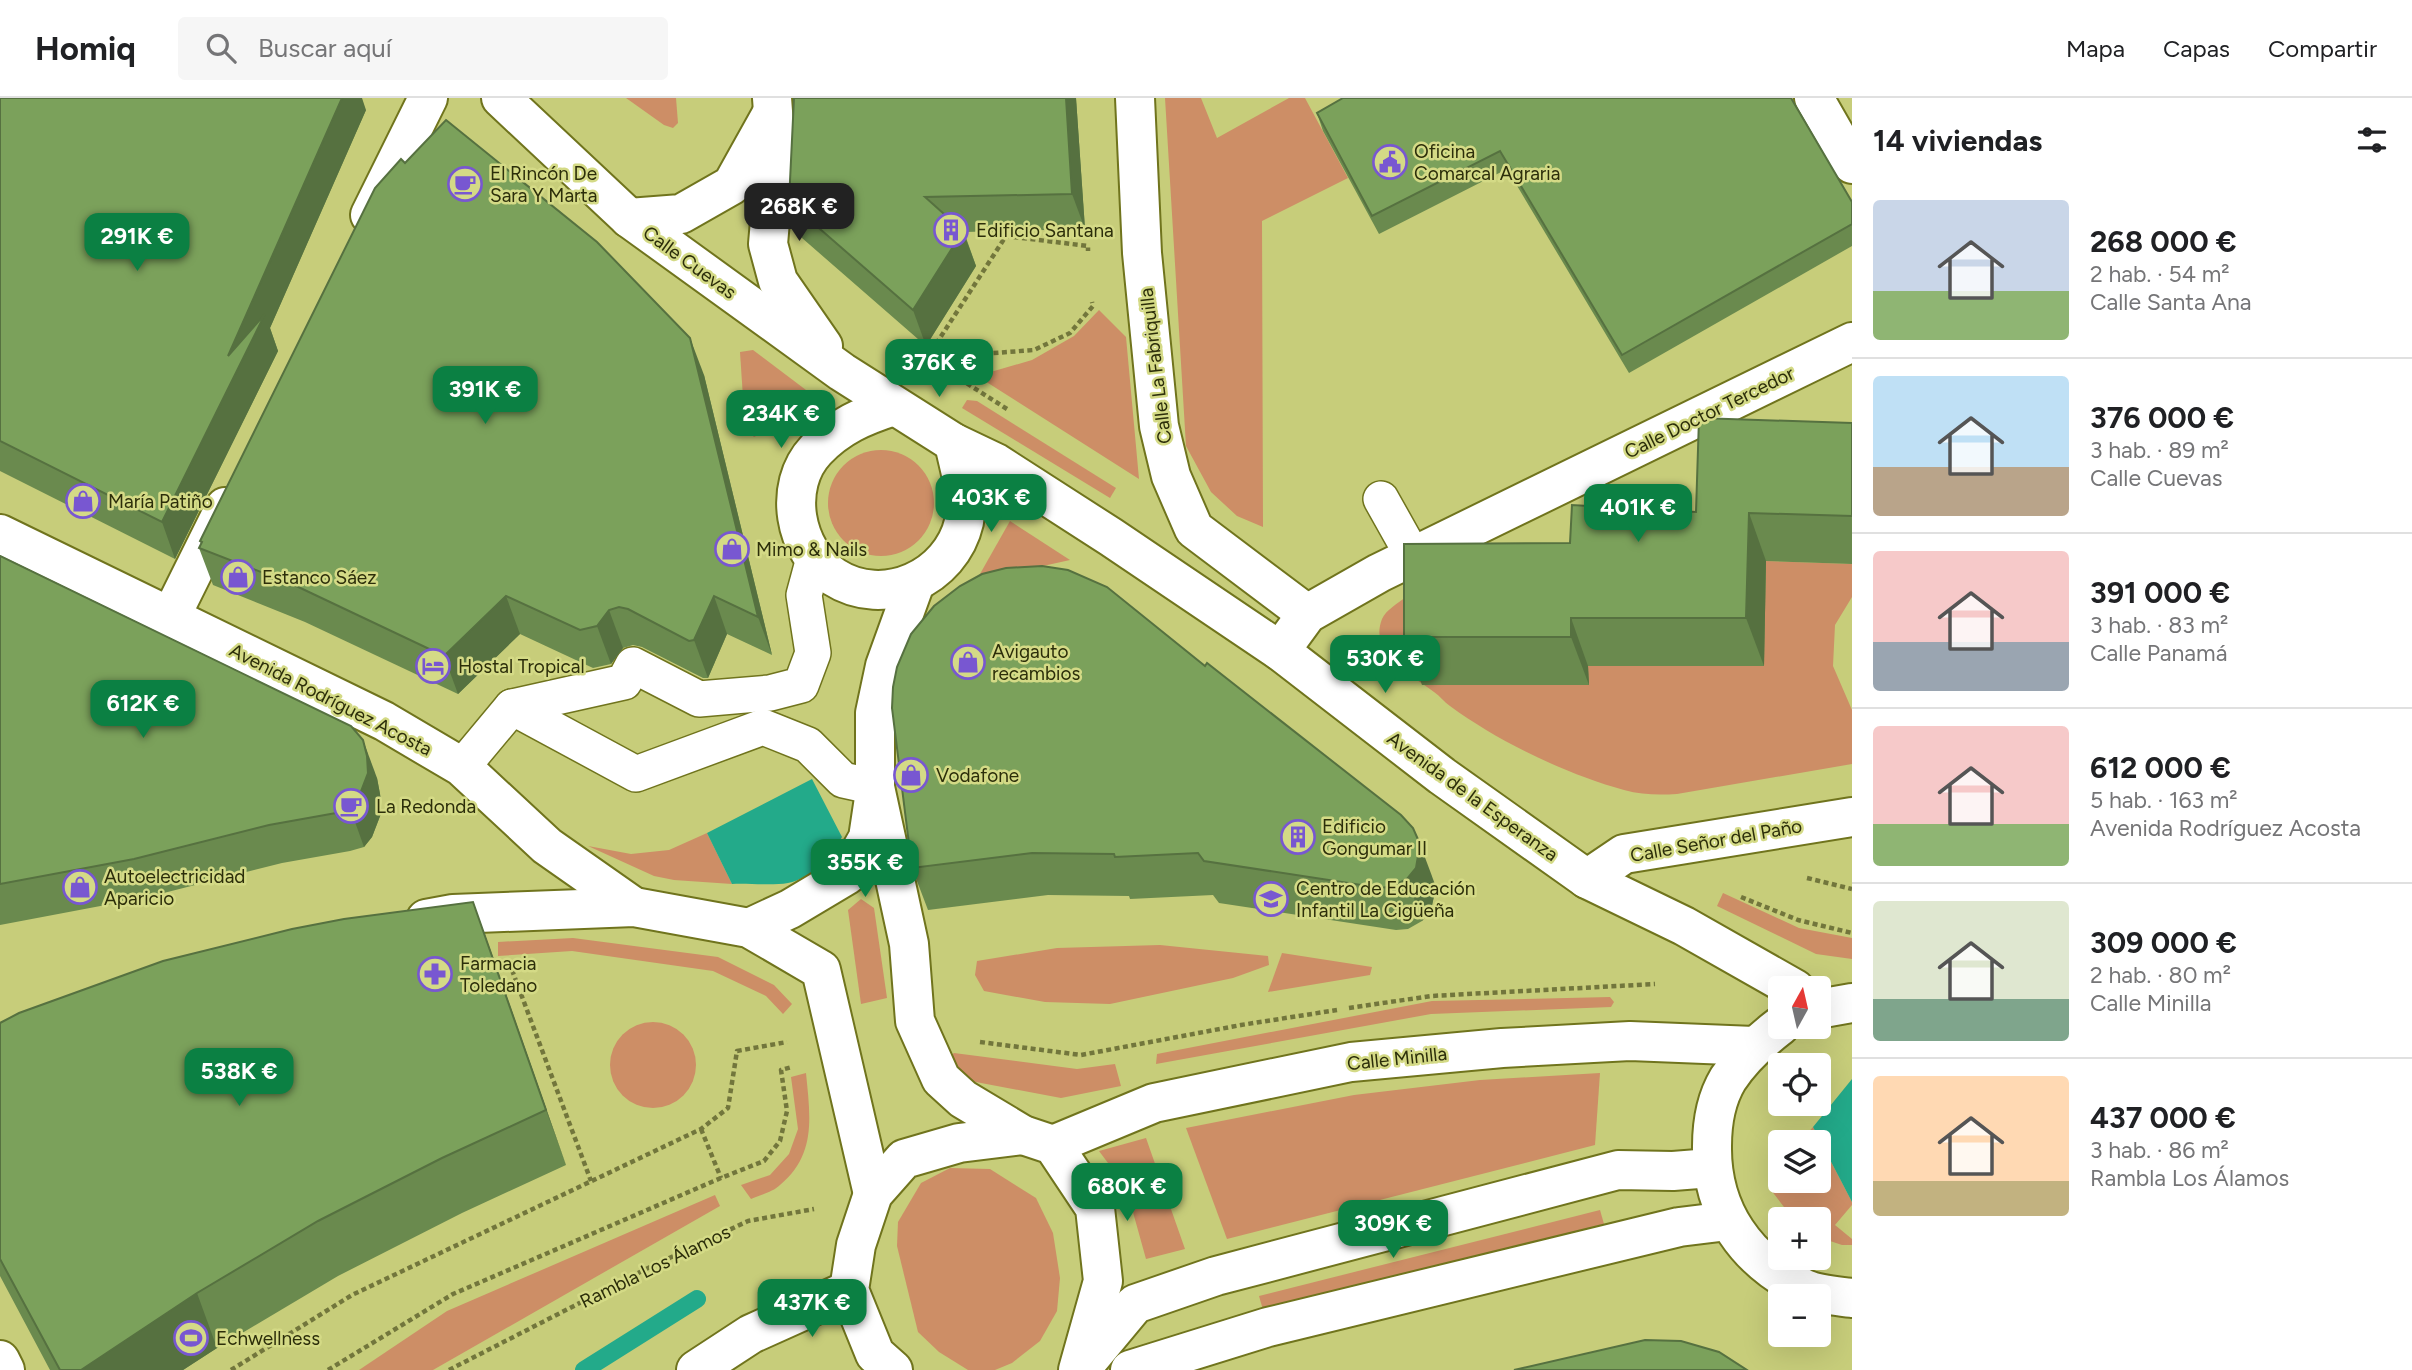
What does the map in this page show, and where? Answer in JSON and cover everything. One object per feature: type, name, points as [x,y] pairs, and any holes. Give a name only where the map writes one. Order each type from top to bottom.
[{"type":"main road","points":[[353,249],[428,98]]},
{"type":"main road","name":"Calle Cuevas","points":[[501,98],[629,218],[842,372],[894,406]]},
{"type":"main road","name":"Calle La Fabriquilla","points":[[1135,98],[1143,266],[1160,426],[1171,476],[1194,529],[1307,614]]},
{"type":"main road","points":[[1814,98],[1852,164]]},
{"type":"main road","points":[[629,218],[681,214],[732,186],[772,106]]},
{"type":"main road","points":[[772,106],[776,152],[768,244],[778,281],[842,372]]},
{"type":"main road","name":"Calle Doctor Tercedor","points":[[1280,651],[1307,614],[1413,556],[1852,342]]},
{"type":"main road","points":[[894,406],[954,443],[965,493],[964,521],[955,547],[939,568],[915,583],[888,590],[860,588],[834,577],[814,558],[800,533],[795,505],[800,477],[814,452],[835,433],[856,418],[894,406]]},
{"type":"main road","name":"Avenida de la Esperanza","points":[[954,443],[996,463],[1280,651],[1442,776],[1587,880],[1684,926],[1775,976]]},
{"type":"main road","points":[[170,618],[243,471]]},
{"type":"main road","name":"Avenida Rodríguez Acosta","points":[[0,534],[384,721],[462,767],[547,846],[634,907]]},
{"type":"main road","points":[[749,928],[790,909],[847,875],[867,838],[876,787],[875,713],[885,666],[915,583]]},
{"type":"main road","points":[[876,787],[909,944],[915,1021],[941,1079],[963,1099],[1038,1140],[1095,1208],[1103,1281],[1079,1370]]},
{"type":"main road","name":"Calle Señor del Paño","points":[[1587,880],[1624,854],[1852,817]]},
{"type":"main road","points":[[387,926],[453,914],[634,907],[749,928],[821,970],[873,1194],[856,1245],[849,1290],[875,1354],[893,1370]]},
{"type":"main road","points":[[1767,1036],[1727,1081],[1712,1123],[1712,1168],[1717,1196],[1728,1221],[1762,1263],[1807,1290],[1852,1298]]},
{"type":"main road","name":"Calle Minilla","points":[[873,1194],[904,1159],[959,1143],[1038,1140],[1154,1102],[1351,1062],[1502,1048],[1767,1036]]},
{"type":"main road","points":[[1079,1370],[1135,1304],[1216,1276],[1618,1170],[1673,1171],[1712,1168]]},
{"type":"main road","points":[[1130,1370],[1281,1324],[1679,1227],[1728,1221]]},
{"type":"main road","points":[[696,1370],[751,1334],[849,1290]]},
{"type":"main road","points":[[0,1360],[5,1370]]},
{"type":"lane","points":[[1381,499],[1413,556]]},
{"type":"lane","points":[[462,767],[512,707],[624,682],[633,665],[699,699],[771,693],[801,685],[813,653],[804,595],[814,558]]},
{"type":"lane","points":[[512,707],[636,774],[763,727],[808,744],[843,780],[876,787]]},
{"type":"path","points":[[927,358],[1006,236],[1088,246],[1089,258]]},
{"type":"path","points":[[927,358],[1034,350],[1070,333],[1093,306],[1092,294]]},
{"type":"path","points":[[927,358],[1017,415]]},
{"type":"path","points":[[1734,894],[1798,920],[1852,933]]},
{"type":"path","points":[[508,958],[591,1181]]},
{"type":"path","points":[[973,1042],[1080,1055],[1241,1025],[1431,996],[1656,984]]},
{"type":"path","points":[[231,1370],[352,1295],[701,1129],[728,1108],[737,1051],[791,1041]]},
{"type":"path","points":[[328,1370],[453,1294],[764,1161],[780,1141],[788,1111],[781,1070]]},
{"type":"path","points":[[701,1129],[720,1178]]},
{"type":"path","name":"Rambla Los Álamos","points":[[449,1370],[646,1269],[748,1221],[873,1194]]},
{"type":"shaded area","points":[[626,98],[676,98],[678,123],[673,128],[664,125]]},
{"type":"shaded area","points":[[1165,98],[1201,98],[1217,138],[1289,98],[1305,98],[1348,178],[1262,221],[1263,527],[1237,516],[1211,492],[1186,446]]},
{"type":"shaded area","points":[[1099,310],[1126,337],[1139,479],[977,376],[1032,360],[1074,336]]},
{"type":"shaded area","points":[[753,350],[810,393],[807,409],[754,437],[745,428],[740,352]]},
{"type":"shaded area","points":[[967,400],[977,401],[1116,488],[1110,498],[962,408]]},
{"type":"shaded area","points":[[881,450],[901,454],[918,466],[930,483],[934,503],[930,523],[918,540],[901,552],[881,556],[861,552],[844,540],[832,523],[828,503],[832,483],[844,466],[861,454]]},
{"type":"shaded area","points":[[1010,521],[1070,560],[976,581]]},
{"type":"shaded area","points":[[1766,561],[1852,564],[1852,597],[1835,625],[1833,666],[1852,710],[1852,764],[1677,794],[1637,793],[1579,775],[1534,756],[1469,719],[1424,685],[1588,685],[1588,666],[1763,666]]},
{"type":"shaded area","points":[[1406,597],[1422,683],[1395,663],[1381,643],[1379,632],[1382,619]]},
{"type":"shaded area","points":[[707,833],[732,884],[654,876],[588,846],[631,854],[669,850]]},
{"type":"shaded area","points":[[1723,893],[1799,928],[1852,938],[1852,959],[1816,954],[1717,906]]},
{"type":"shaded area","points":[[861,899],[874,908],[887,998],[861,1004],[848,910]]},
{"type":"shaded area","points":[[573,938],[718,957],[774,985],[792,1004],[783,1014],[766,996],[713,971],[572,951],[498,956],[498,942]]},
{"type":"shaded area","points":[[1160,945],[1268,956],[1269,965],[1233,978],[1110,1004],[1045,1002],[984,991],[975,975],[977,961],[1057,948]]},
{"type":"shaded area","points":[[1282,953],[1372,967],[1370,975],[1268,992]]},
{"type":"shaded area","points":[[1610,997],[1614,1002],[1611,1007],[1431,1014],[1156,1064],[1157,1054],[1432,1001]]},
{"type":"shaded area","points":[[653,1022],[677,1029],[689,1041],[696,1065],[689,1089],[677,1101],[653,1108],[629,1101],[617,1089],[610,1065],[617,1041],[629,1029]]},
{"type":"shaded area","points":[[954,1053],[1077,1069],[1115,1064],[1121,1086],[1061,1098],[960,1079],[942,1063]]},
{"type":"shaded area","points":[[806,1073],[809,1119],[806,1147],[792,1173],[777,1187],[751,1199],[741,1185],[770,1175],[789,1154],[798,1129],[791,1077]]},
{"type":"shaded area","points":[[1600,1073],[1595,1145],[1227,1239],[1186,1128],[1354,1095],[1480,1080]]},
{"type":"shaded area","points":[[1146,1138],[1185,1249],[1146,1259],[1126,1187],[1099,1151]]},
{"type":"shaded area","points":[[1831,1162],[1852,1202],[1835,1225],[1852,1239],[1852,1245],[1831,1241],[1831,1207],[1784,1207],[1773,1193],[1831,1193]]},
{"type":"shaded area","points":[[950,1168],[990,1169],[1036,1198],[1053,1233],[1060,1278],[1057,1311],[1040,1341],[1012,1363],[995,1370],[968,1370],[939,1352],[918,1332],[897,1246],[898,1222],[921,1183]]},
{"type":"shaded area","points":[[715,1195],[720,1206],[433,1370],[359,1370],[447,1311]]},
{"type":"shaded area","points":[[1600,1210],[1604,1224],[1263,1310],[1259,1296]]},
{"type":"water","points":[[812,779],[842,837],[832,852],[820,866],[805,877],[788,883],[732,884],[707,833]]},
{"type":"water","points":[[1852,1079],[1852,1202],[1831,1162],[1831,1130],[1815,1130],[1813,1127],[1822,1116],[1831,1116],[1831,1105]]},
{"type":"building","points":[[0,98],[342,98],[228,356],[265,314],[162,522],[0,441]]},
{"type":"building","name":"Edificio Santana","points":[[794,98],[1066,98],[1072,194],[925,197],[963,231],[913,310],[789,202]]},
{"type":"building","points":[[1343,98],[1791,98],[1852,202],[1852,224],[1622,355],[1500,151],[1372,216],[1317,113]]},
{"type":"building","points":[[446,120],[597,242],[690,338],[758,617],[714,596],[694,640],[689,641],[628,609],[619,607],[609,610],[597,626],[580,630],[506,596],[444,656],[292,584],[199,548],[202,542],[200,541],[375,188],[401,159],[405,163]]},
{"type":"building","points":[[1699,418],[1852,423],[1852,516],[1749,513],[1746,618],[1571,618],[1571,637],[1404,637],[1404,544],[1570,543],[1572,505],[1696,512]]},
{"type":"building","points":[[0,556],[351,726],[363,740],[367,756],[368,773],[358,799],[350,808],[336,813],[269,825],[134,859],[0,884]]},
{"type":"building","points":[[1042,566],[1068,570],[1107,587],[1205,666],[1207,663],[1401,815],[1413,828],[1420,844],[1416,868],[1407,879],[1381,888],[1204,861],[1198,853],[1115,857],[1114,854],[1032,853],[912,868],[892,708],[897,667],[911,634],[934,606],[960,586],[982,574],[1006,568]]},
{"type":"building","points":[[473,902],[546,1110],[442,1158],[318,1221],[197,1293],[81,1370],[60,1370],[0,1259],[0,1023],[19,1013],[163,961],[344,919]]},
{"type":"building","points":[[1645,1340],[1681,1341],[1719,1352],[1747,1370],[1514,1370]]},
{"type":"waterway","points":[[584,1370],[697,1299]]},
{"type":"place","name":"Oficina Comarcal Agraria","points":[[1390,162]]},
{"type":"place","name":"El Rincón De Sara Y Marta","points":[[465,184]]},
{"type":"place","name":"Edificio Santana","points":[[951,230]]},
{"type":"place","name":"María Patiño","points":[[83,501]]},
{"type":"place","name":"Mimo & Nails","points":[[732,549]]},
{"type":"place","name":"Estanco Sáez","points":[[238,577]]},
{"type":"place","name":"Avigauto recambios","points":[[968,662]]},
{"type":"place","name":"Hostal Tropical","points":[[433,666]]},
{"type":"place","name":"Vodafone","points":[[911,775]]},
{"type":"place","name":"La Redonda","points":[[351,806]]},
{"type":"place","name":"Edificio Gongumar II","points":[[1298,837]]},
{"type":"place","name":"Autoelectricidad Aparicio","points":[[80,887]]},
{"type":"place","name":"Centro de Educación Infantil La Cigüeña","points":[[1271,899]]},
{"type":"place","name":"Farmacia Toledano","points":[[435,974]]},
{"type":"place","name":"Echwellness","points":[[191,1338]]}]
